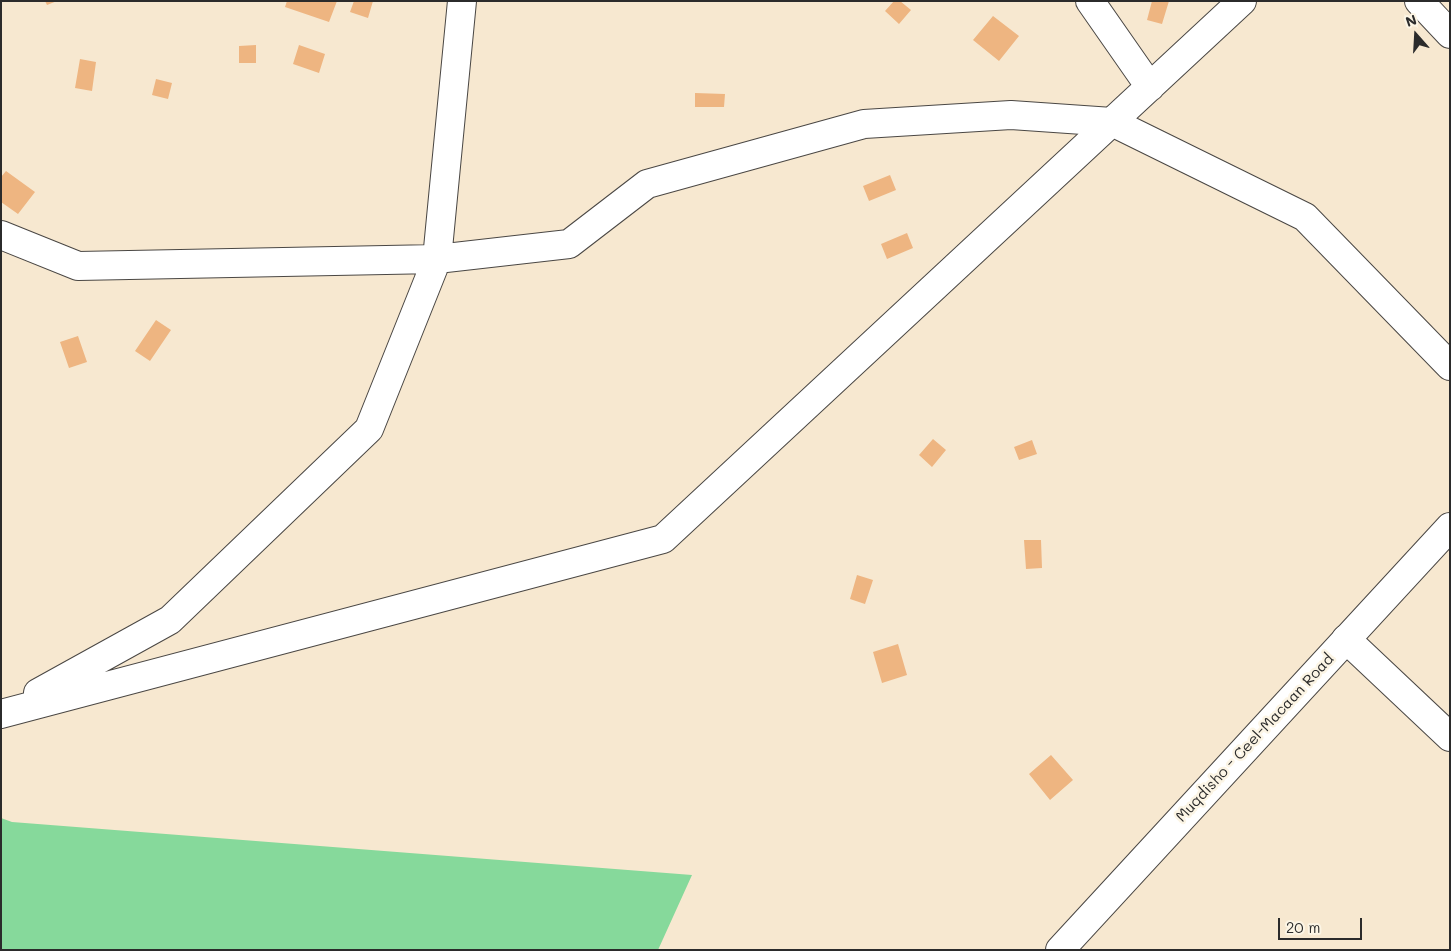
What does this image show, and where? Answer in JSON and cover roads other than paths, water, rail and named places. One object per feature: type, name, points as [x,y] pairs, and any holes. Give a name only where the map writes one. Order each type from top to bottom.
[{"type":"street","points":[[1,714],[170,620],[369,429],[437,259],[462,1]]},
{"type":"street","points":[[1090,1],[1150,88]]},
{"type":"street","points":[[1,714],[663,539],[1242,1]]},
{"type":"street","points":[[1420,1],[1450,34]]},
{"type":"street","points":[[1,235],[78,266],[437,259],[570,244],[647,184],[864,124],[1012,114],[1112,122],[1305,216],[1450,366]]},
{"type":"street","name":"Muqdisho - Ceel-Macaan Road","points":[[1065,948],[1450,527]]},
{"type":"street","points":[[1346,639],[1450,737]]}]
